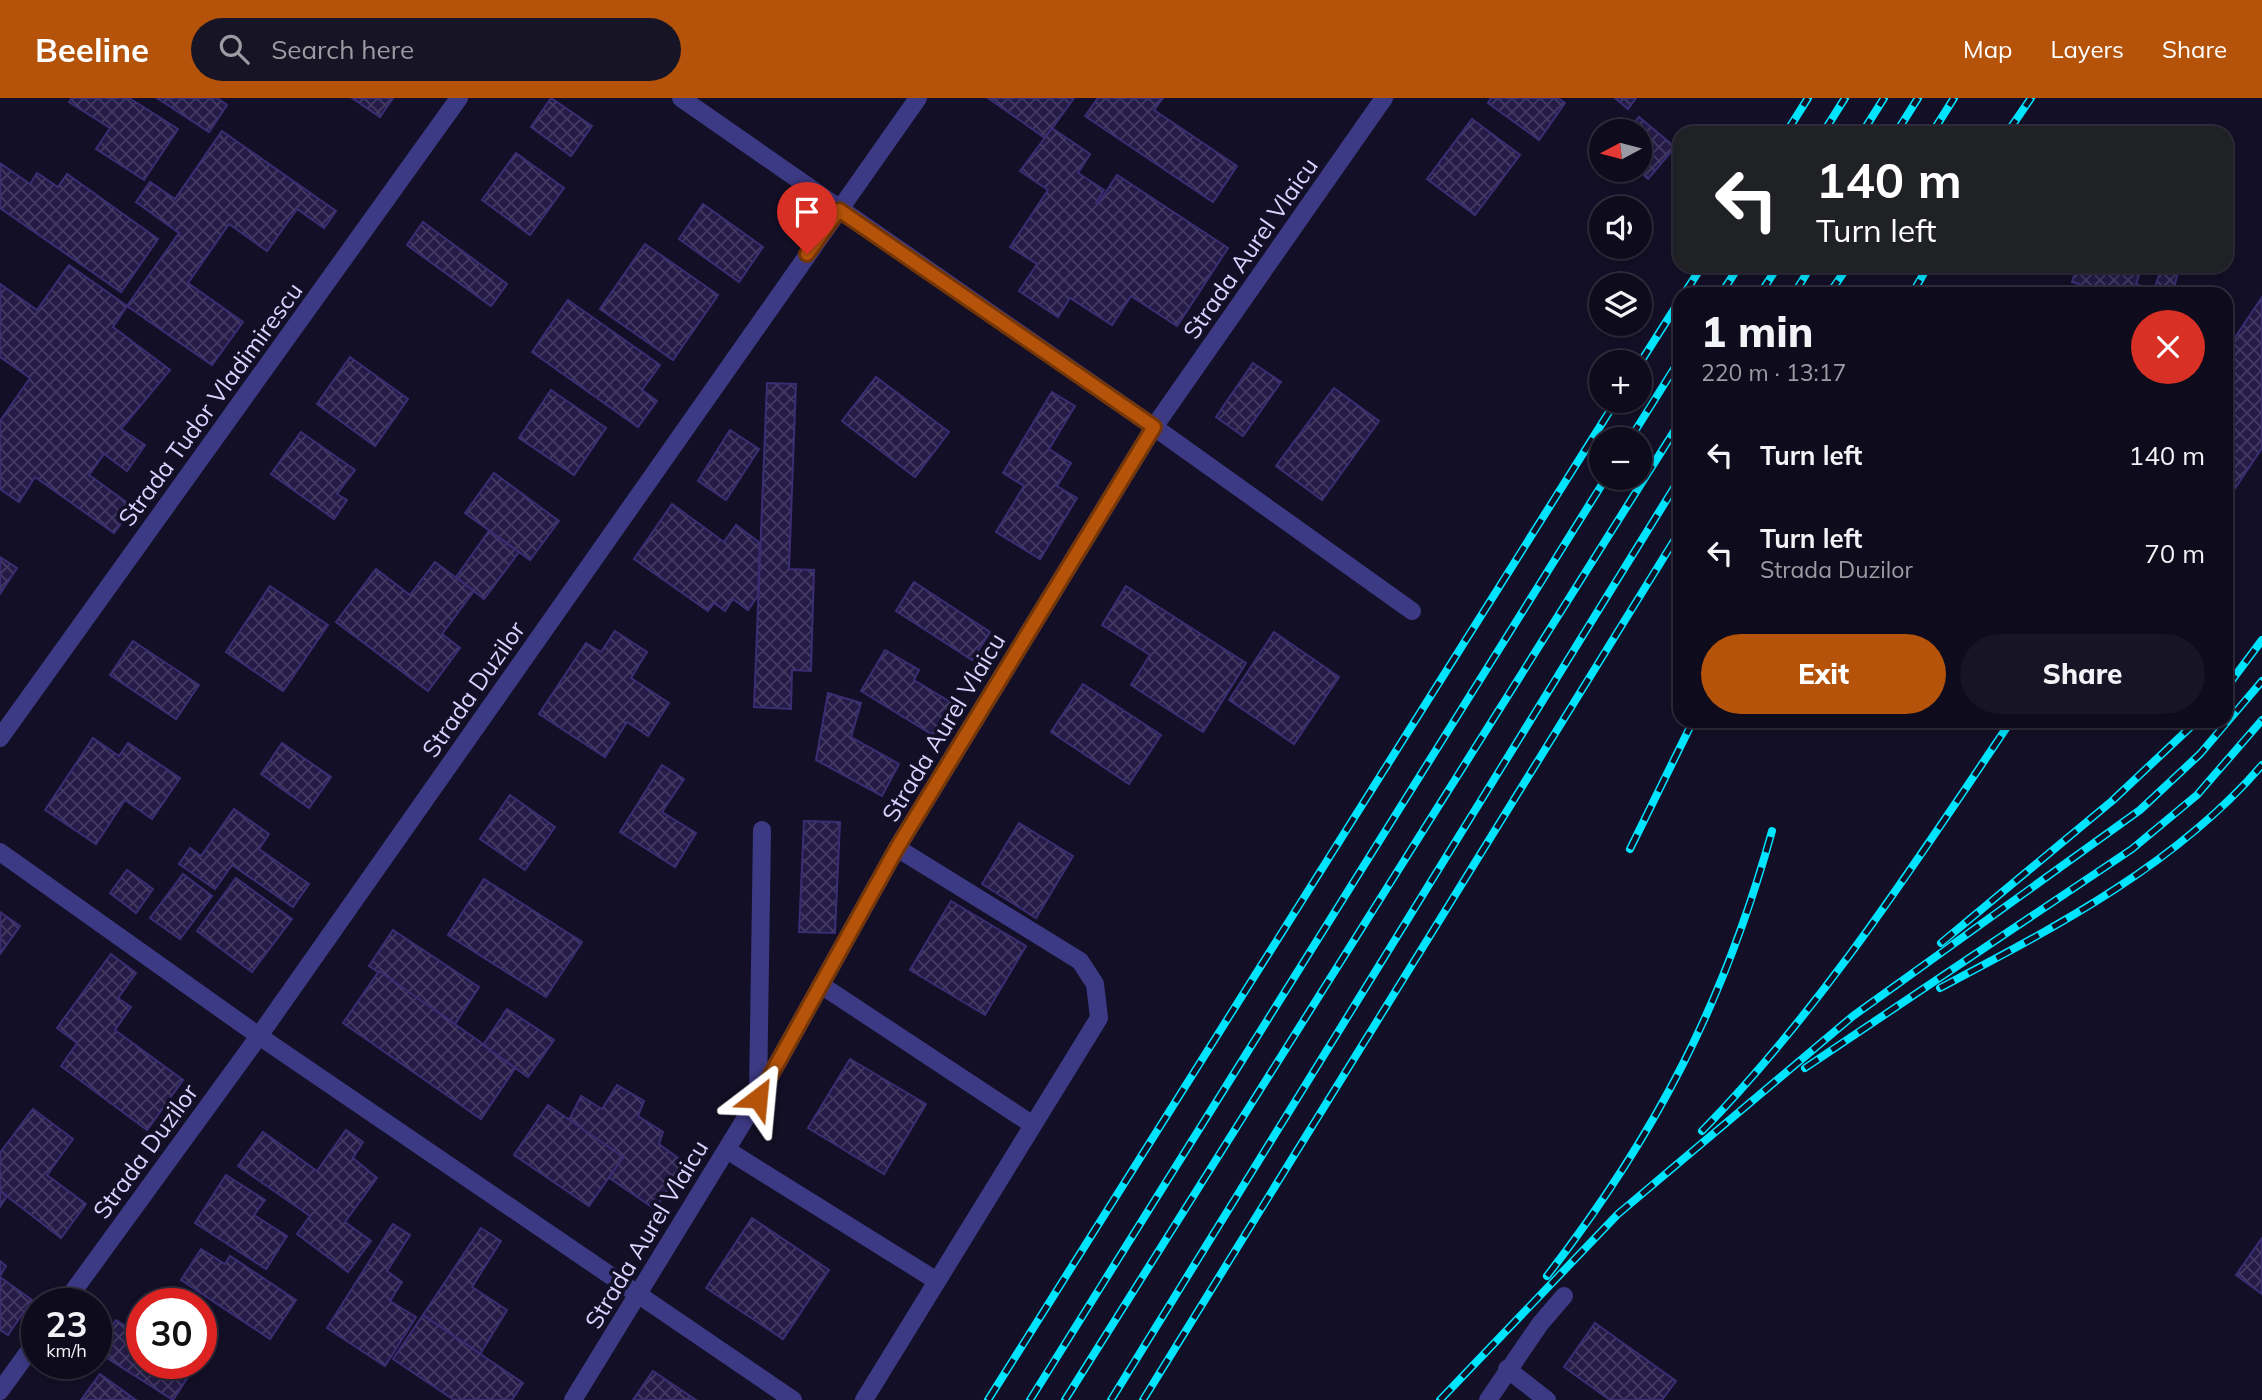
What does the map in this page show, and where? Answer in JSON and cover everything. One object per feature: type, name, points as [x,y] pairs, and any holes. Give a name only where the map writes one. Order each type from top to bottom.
[{"type":"street","name":"Strada Tudor Vladimirescu","points":[[0,738],[459,98]]},
{"type":"street","points":[[681,98],[1154,427],[1412,611]]},
{"type":"street","name":"Strada Duzilor","points":[[76,1288],[259,1036],[918,98]]},
{"type":"street","name":"Strada Aurel Vlaicu","points":[[573,1400],[758,1098],[897,848],[1154,427],[1384,98]]},
{"type":"street","points":[[758,1098],[762,830]]},
{"type":"street","points":[[864,1400],[1099,1018],[1095,984],[1080,961],[897,848]]},
{"type":"street","points":[[0,852],[259,1036],[793,1400]]},
{"type":"street","points":[[821,985],[1033,1125]]},
{"type":"street","points":[[727,1150],[937,1281]]},
{"type":"street","points":[[1488,1400],[1507,1369],[1564,1296]]},
{"type":"street","points":[[0,1391],[21,1362]]},
{"type":"street","points":[[1507,1369],[1547,1400]]},
{"type":"building","points":[[72,98],[129,98],[178,129],[144,180],[96,149],[110,128],[69,102]]},
{"type":"building","points":[[157,98],[217,98],[227,105],[209,132]]},
{"type":"building","points":[[352,98],[393,98],[380,117]]},
{"type":"building","points":[[551,98],[592,126],[571,156],[531,127]]},
{"type":"building","points":[[988,98],[1074,98],[1045,138]]},
{"type":"building","points":[[1098,98],[1163,98],[1154,110],[1237,166],[1213,202],[1085,116]]},
{"type":"building","points":[[1491,98],[1558,98],[1565,103],[1539,140],[1488,103]]},
{"type":"building","points":[[1615,98],[1636,98],[1628,109]]},
{"type":"building","points":[[1472,119],[1520,155],[1475,215],[1427,179]]},
{"type":"building","points":[[1052,128],[1090,154],[1078,173],[1104,190],[1096,203],[1098,204],[1117,175],[1228,248],[1177,326],[1131,296],[1112,325],[1070,298],[1058,317],[1019,291],[1037,264],[1010,247],[1048,190],[1020,171]]},
{"type":"building","points":[[1652,128],[1673,145],[1673,149],[1652,174]]},
{"type":"building","points":[[222,131],[336,211],[324,228],[297,209],[267,251],[229,224],[188,283],[243,322],[212,365],[127,306],[179,233],[136,202],[150,182],[175,199]]},
{"type":"building","points":[[516,153],[564,188],[530,235],[482,200]]},
{"type":"building","points":[[0,163],[30,184],[37,173],[58,187],[67,174],[158,239],[121,292],[0,208]]},
{"type":"building","points":[[703,204],[763,247],[739,282],[679,239]]},
{"type":"building","points":[[423,222],[507,284],[491,306],[407,245]]},
{"type":"building","points":[[645,244],[718,295],[673,360],[600,309]]},
{"type":"building","points":[[69,265],[127,306],[113,327],[170,370],[121,429],[145,445],[127,471],[104,454],[89,475],[133,507],[114,533],[35,477],[19,502],[0,489],[0,421],[30,378],[0,357],[0,284],[37,310]]},
{"type":"building","points":[[2075,273],[2140,273],[2136,284],[2145,287],[2078,287],[2079,284],[2072,282]]},
{"type":"building","points":[[2160,273],[2178,273],[2174,287],[2155,287]]},
{"type":"building","points":[[2262,297],[2262,448],[2233,492],[2233,340]]},
{"type":"building","points":[[568,300],[660,365],[642,390],[657,401],[638,427],[532,352]]},
{"type":"building","points":[[350,357],[408,399],[375,446],[317,404]]},
{"type":"building","points":[[1253,363],[1281,382],[1243,436],[1216,417]]},
{"type":"building","points":[[876,377],[949,432],[915,477],[842,421]]},
{"type":"building","points":[[767,383],[796,384],[789,569],[814,570],[811,671],[792,670],[791,709],[754,707]]},
{"type":"building","points":[[1334,388],[1379,421],[1322,500],[1276,466]]},
{"type":"building","points":[[551,390],[606,428],[574,475],[519,438]]},
{"type":"building","points":[[1052,392],[1075,406],[1049,449],[1071,463],[1057,486],[1077,498],[1040,559],[996,532],[1024,486],[1003,473]]},
{"type":"building","points":[[730,430],[759,449],[726,500],[698,481]]},
{"type":"building","points":[[301,432],[355,470],[337,494],[347,500],[334,519],[271,474]]},
{"type":"building","points":[[494,473],[559,521],[530,560],[465,513]]},
{"type":"building","points":[[672,504],[724,542],[736,525],[760,543],[758,596],[748,610],[733,599],[725,611],[714,603],[708,611],[634,559]]},
{"type":"building","points":[[489,531],[519,552],[484,599],[456,577]]},
{"type":"building","points":[[0,557],[17,568],[0,594]]},
{"type":"building","points":[[435,562],[474,591],[442,634],[460,648],[428,691],[336,622],[376,569],[410,595]]},
{"type":"building","points":[[914,582],[990,632],[972,660],[896,611]]},
{"type":"building","points":[[270,586],[328,625],[283,691],[226,652]]},
{"type":"building","points":[[1126,586],[1246,663],[1203,732],[1131,685],[1150,655],[1102,625]]},
{"type":"building","points":[[615,631],[647,652],[631,678],[669,703],[648,736],[627,722],[605,757],[539,714],[586,643],[601,652]]},
{"type":"building","points":[[1274,632],[1339,677],[1294,744],[1229,700]]},
{"type":"building","points":[[133,641],[199,685],[176,719],[110,675]]},
{"type":"building","points":[[885,650],[919,670],[914,680],[952,703],[933,735],[861,691]]},
{"type":"building","points":[[1083,684],[1161,735],[1129,784],[1051,732]]},
{"type":"building","points":[[828,693],[861,703],[851,737],[899,764],[882,796],[816,760]]},
{"type":"building","points":[[93,738],[119,756],[128,743],[180,778],[152,819],[125,800],[96,844],[45,810]]},
{"type":"building","points":[[282,743],[331,777],[309,808],[261,774]]},
{"type":"building","points":[[662,765],[684,779],[662,812],[696,833],[675,867],[620,832]]},
{"type":"building","points":[[510,795],[555,827],[525,870],[480,839]]},
{"type":"building","points":[[234,809],[269,834],[259,849],[309,884],[293,907],[232,865],[215,889],[179,864],[190,848],[201,856]]},
{"type":"building","points":[[804,821],[840,822],[835,933],[799,932]]},
{"type":"building","points":[[1019,823],[1073,856],[1036,918],[982,884]]},
{"type":"building","points":[[127,870],[153,889],[136,913],[110,893]]},
{"type":"building","points":[[183,874],[212,896],[180,939],[150,918]]},
{"type":"building","points":[[236,878],[292,919],[252,972],[197,931]]},
{"type":"building","points":[[484,879],[582,942],[546,997],[448,935]]},
{"type":"building","points":[[951,901],[1026,946],[985,1015],[910,970]]},
{"type":"building","points":[[0,912],[20,926],[0,954]]},
{"type":"building","points":[[393,930],[479,987],[455,1024],[369,966]]},
{"type":"building","points":[[111,954],[136,973],[118,998],[131,1007],[115,1030],[183,1080],[147,1130],[61,1066],[77,1043],[57,1028]]},
{"type":"building","points":[[379,971],[516,1067],[481,1119],[343,1023]]},
{"type":"building","points":[[507,1009],[554,1040],[528,1077],[483,1045]]},
{"type":"building","points":[[850,1059],[926,1104],[884,1174],[808,1128]]},
{"type":"building","points":[[617,1085],[644,1101],[638,1116],[663,1132],[659,1144],[685,1163],[655,1209],[608,1177],[623,1157],[569,1120],[581,1096],[602,1109]]},
{"type":"building","points":[[548,1105],[623,1157],[589,1206],[514,1155]]},
{"type":"building","points":[[33,1109],[73,1139],[47,1175],[86,1204],[61,1238],[0,1191],[0,1153]]},
{"type":"building","points":[[346,1130],[363,1142],[353,1158],[377,1178],[345,1222],[371,1241],[348,1272],[297,1234],[310,1216],[238,1166],[263,1132],[317,1171]]},
{"type":"building","points":[[226,1175],[265,1200],[254,1215],[287,1236],[266,1269],[195,1223]]},
{"type":"building","points":[[0,1191],[7,1196],[0,1207]]},
{"type":"building","points":[[752,1218],[829,1270],[783,1339],[706,1288]]},
{"type":"building","points":[[393,1224],[410,1235],[387,1271],[402,1282],[390,1301],[416,1317],[385,1366],[327,1328]]},
{"type":"building","points":[[481,1228],[501,1241],[472,1287],[507,1310],[480,1354],[423,1315]]},
{"type":"building","points":[[2262,1238],[2262,1294],[2236,1275]]},
{"type":"building","points":[[201,1249],[225,1264],[230,1256],[296,1300],[270,1339],[217,1304],[217,1288],[193,1288],[181,1280]]},
{"type":"building","points":[[0,1261],[6,1266],[0,1276]]},
{"type":"building","points":[[0,1277],[21,1292],[21,1316],[8,1335],[0,1330]]},
{"type":"building","points":[[423,1315],[523,1383],[512,1400],[454,1400],[393,1359]]},
{"type":"building","points":[[116,1320],[126,1326],[126,1370],[112,1361],[112,1326]]},
{"type":"building","points":[[1595,1323],[1676,1381],[1662,1400],[1610,1400],[1564,1367]]},
{"type":"building","points":[[653,1371],[696,1400],[633,1400]]},
{"type":"building","points":[[96,1379],[107,1379],[136,1400],[81,1400]]},
{"type":"building","points":[[140,1379],[187,1379],[173,1400]]},
{"type":"railway","points":[[1790,126],[1808,98]]},
{"type":"railway","points":[[1827,126],[1845,98]]},
{"type":"railway","points":[[1866,126],[1884,98]]},
{"type":"railway","points":[[1900,126],[1918,98]]},
{"type":"railway","points":[[1936,126],[1954,98]]},
{"type":"railway","points":[[2012,126],[2031,98]]},
{"type":"railway","points":[[1688,287],[1698,273]]},
{"type":"railway","points":[[1726,287],[1734,273]]},
{"type":"railway","points":[[1764,287],[1774,273]]},
{"type":"railway","points":[[1798,287],[1807,273]]},
{"type":"railway","points":[[1834,287],[1843,273]]},
{"type":"railway","points":[[1916,287],[1924,273]]},
{"type":"railway","points":[[1648,350],[1673,311]]},
{"type":"railway","points":[[1638,427],[1673,370]]},
{"type":"railway","points":[[988,1400],[1608,413]]},
{"type":"railway","points":[[1065,1400],[1673,433]]},
{"type":"railway","points":[[1111,1400],[1673,489]]},
{"type":"railway","points":[[1030,1400],[1599,490]]},
{"type":"railway","points":[[1143,1400],[1673,542]]},
{"type":"railway","points":[[2233,679],[2262,640]]},
{"type":"railway","points":[[2233,715],[2262,681]]},
{"type":"railway","points":[[1805,1068],[2132,849],[2197,795],[2262,720]]},
{"type":"railway","points":[[1630,849],[1690,728]]},
{"type":"railway","points":[[1702,1131],[1746,1084],[1827,985],[1903,881],[2006,728]]},
{"type":"railway","points":[[1941,943],[2112,801],[2190,728]]},
{"type":"railway","points":[[1440,1400],[1618,1214],[1853,1016],[2140,810],[2200,754],[2222,728]]},
{"type":"railway","points":[[1940,988],[2112,892],[2191,834],[2228,801],[2262,765]]},
{"type":"railway","points":[[1547,1276],[1621,1171],[1682,1065],[1732,953],[1772,831]]},
{"type":"route","points":[[758,1098],[897,848],[1154,427],[839,210],[807,254]]}]
